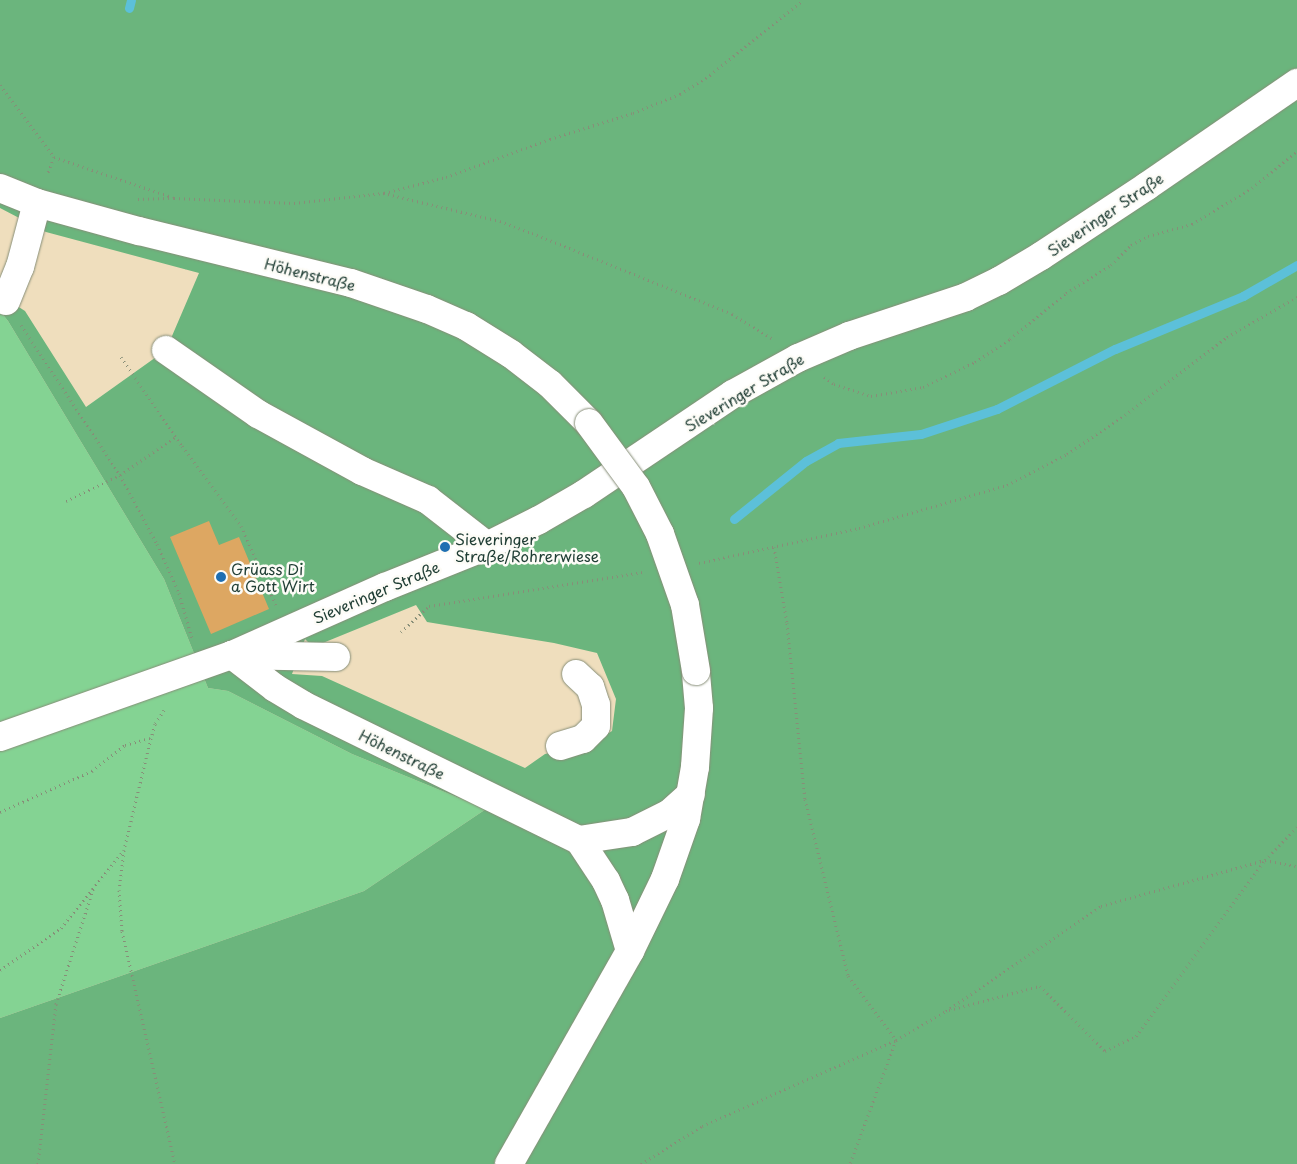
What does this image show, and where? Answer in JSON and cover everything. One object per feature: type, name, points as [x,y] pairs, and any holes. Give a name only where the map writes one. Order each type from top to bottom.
[{"type":"street","name":"Sieveringer Straße","points":[[232,656],[286,630],[487,546],[539,520],[584,494],[733,394],[798,358],[849,336],[966,297],[999,281],[1042,256],[1140,191],[1297,83]]},
{"type":"street","name":"Höhenstraße","points":[[0,188],[36,202],[140,231],[351,283],[427,308],[466,326],[511,354],[550,384],[589,423],[636,487],[660,534],[685,605],[696,671],[698,739],[691,794]]},
{"type":"street","points":[[6,301],[20,266],[36,202]]},
{"type":"street","points":[[166,350],[258,414],[362,471],[428,500],[487,546]]},
{"type":"street","name":"Höhenstraße","points":[[232,656],[275,688],[303,705],[579,840]]},
{"type":"street","points":[[0,738],[232,656],[336,657]]},
{"type":"street","points":[[560,746],[584,739],[596,726],[596,705],[590,687],[576,674]]},
{"type":"street","points":[[630,952],[615,900],[606,881],[579,840],[632,832],[670,813],[691,794]]},
{"type":"street","points":[[509,1164],[630,952],[665,880],[686,819],[691,794]]},
{"type":"path","points":[[135,199],[174,198],[294,203],[383,193],[446,177],[550,139],[633,113],[680,94],[710,75],[804,0]]},
{"type":"path","points":[[0,85],[54,157],[174,198]]},
{"type":"path","points":[[383,193],[500,221],[656,282],[732,314],[760,330],[834,384],[871,396],[923,387],[975,362],[1010,339],[1066,293],[1111,265],[1131,245],[1148,236],[1192,224],[1252,188],[1297,152]]},
{"type":"path","points":[[36,202],[54,157]]},
{"type":"path","points":[[692,564],[859,528],[1007,485],[1067,454],[1125,415],[1227,337],[1297,297]]},
{"type":"path","points":[[6,301],[120,475],[157,544],[179,593],[196,651],[190,671]]},
{"type":"path","points":[[121,357],[175,437],[241,526],[286,630]]},
{"type":"path","points":[[66,501],[120,475],[175,437]]},
{"type":"path","points":[[774,547],[787,623],[805,799],[848,976],[896,1040]]},
{"type":"path","points":[[401,632],[429,606],[644,572]]},
{"type":"path","points":[[0,812],[92,770],[126,745],[151,738],[124,850],[119,890],[122,931],[175,1164]]},
{"type":"path","points":[[946,1011],[1040,986],[1105,1051],[1136,1036],[1265,860],[1297,827]]},
{"type":"path","points":[[0,970],[61,928],[124,850]]},
{"type":"path","points":[[641,1164],[702,1126],[896,1040],[946,1011],[1101,906],[1265,860],[1297,866]]},
{"type":"path","points":[[38,1164],[56,1004],[94,886]]},
{"type":"path","points":[[850,1164],[896,1040]]},
{"type":"green space","points":[[0,0],[1297,0],[1297,1164],[0,1164],[0,1018],[364,891],[486,809],[352,754],[228,691],[208,688],[164,579],[8,321],[0,311],[0,295],[25,311],[86,407],[166,350],[199,273],[46,232],[0,208]],"holes":[[[416,605],[427,622],[554,643],[597,653],[616,699],[612,731],[589,745],[545,754],[525,768],[322,676],[292,674],[305,639],[313,647]]]},
{"type":"green space","points":[[0,311],[8,321],[164,579],[208,688],[228,691],[352,754],[486,809],[364,891],[0,1018]]},
{"type":"building","name":"Grüass Di a Gott Wirt","points":[[209,521],[219,545],[239,537],[269,609],[211,634],[170,537]]},
{"type":"waterway","points":[[129,8],[131,0]]},
{"type":"waterway","points":[[734,519],[806,461],[838,443],[921,434],[997,409],[1115,349],[1243,296],[1297,265]]},
{"type":"place","name":"Sieveringer Straße/Rohrerwiese","points":[[445,547]]},
{"type":"place","name":"Grüass Di a Gott Wirt","points":[[221,577]]}]
